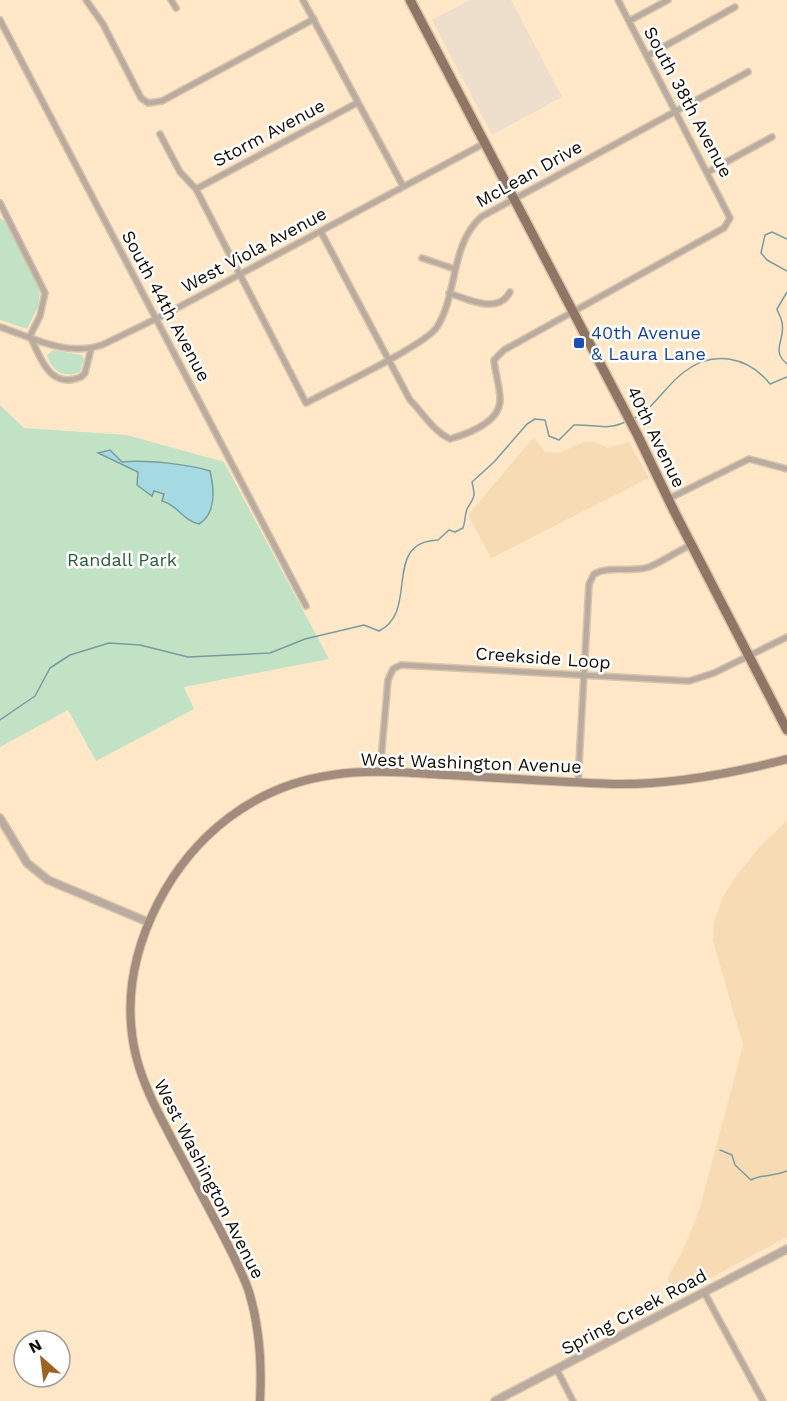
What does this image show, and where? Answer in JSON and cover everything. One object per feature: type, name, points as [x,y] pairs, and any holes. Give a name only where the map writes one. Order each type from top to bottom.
[{"type":"main road","name":"40th Avenue","points":[[410,0],[637,434],[691,545],[787,730]]},
{"type":"main road","name":"West Washington Avenue","points":[[260,1401],[261,1375],[257,1326],[248,1289],[141,1077],[131,1035],[129,991],[137,950],[148,922],[185,858],[235,811],[286,787],[331,775],[380,772],[578,782],[667,782],[725,775],[787,759]]},
{"type":"street","points":[[86,0],[103,24],[141,98],[148,103],[162,101],[314,19]]},
{"type":"street","points":[[171,0],[176,8]]},
{"type":"street","points":[[303,0],[403,186]]},
{"type":"street","name":"South 38th Avenue","points":[[572,311],[724,228],[730,218],[618,0]]},
{"type":"street","points":[[629,21],[668,0]]},
{"type":"street","points":[[647,56],[735,7]]},
{"type":"street","name":"South 44th Avenue","points":[[0,20],[306,606]]},
{"type":"street","name":"McLean Drive","points":[[240,274],[306,403],[389,359],[436,330],[455,269],[474,223],[513,198],[748,72]]},
{"type":"street","name":"Storm Avenue","points":[[196,189],[357,103]]},
{"type":"street","points":[[160,134],[180,172],[196,189],[240,274]]},
{"type":"street","points":[[708,172],[772,137]]},
{"type":"street","name":"West Viola Avenue","points":[[0,327],[66,350],[91,349],[240,274],[485,143]]},
{"type":"street","points":[[0,203],[45,292],[40,315],[30,336],[49,374],[56,379],[81,377],[91,349]]},
{"type":"street","points":[[321,231],[410,400],[426,415],[438,433],[450,439],[468,434],[494,416],[500,405],[495,360],[504,350],[572,311]]},
{"type":"street","points":[[422,258],[455,269]]},
{"type":"street","points":[[449,293],[483,303],[496,304],[506,300],[510,292]]},
{"type":"street","points":[[668,499],[749,459],[787,469]]},
{"type":"street","points":[[578,782],[589,584],[594,574],[606,569],[629,571],[649,567],[691,545]]},
{"type":"street","name":"Creekside Loop","points":[[380,772],[388,680],[393,669],[401,665],[688,681],[700,679],[787,637]]},
{"type":"street","points":[[0,818],[27,863],[48,880],[148,922]]},
{"type":"street","name":"Spring Creek Road","points":[[495,1401],[787,1249]]},
{"type":"street","points":[[704,1292],[763,1401]]},
{"type":"street","points":[[557,1370],[573,1401]]},
{"type":"shaded area","points":[[470,0],[511,0],[562,97],[492,135],[432,20]]},
{"type":"shaded area","points":[[534,437],[545,452],[559,453],[583,442],[593,441],[608,448],[629,442],[649,478],[491,558],[468,515]]},
{"type":"shaded area","points":[[787,821],[787,1237],[677,1296],[667,1279],[684,1248],[699,1211],[743,1045],[713,941],[714,922],[723,897],[736,876],[762,844]]},
{"type":"green space","points":[[0,218],[6,222],[40,289],[38,307],[27,329],[0,320]]},
{"type":"green space","points":[[53,350],[82,355],[84,359],[80,372],[68,375],[55,369],[47,355]]},
{"type":"green space","name":"Randall Park","points":[[0,405],[24,428],[127,435],[224,462],[329,659],[184,687],[194,709],[96,761],[68,710],[0,747]]},
{"type":"water","points":[[110,450],[122,462],[168,463],[210,471],[213,500],[205,519],[199,524],[193,522],[172,505],[162,501],[164,494],[154,491],[152,496],[137,485],[138,472],[98,453]]},
{"type":"waterway","points":[[787,239],[772,232],[765,235],[761,253],[767,260],[787,271]]},
{"type":"waterway","points":[[787,292],[777,309],[783,329],[779,349],[782,359],[787,364]]},
{"type":"waterway","points":[[633,419],[647,409],[684,372],[707,361],[730,359],[741,362],[751,367],[770,384],[787,377]]},
{"type":"waterway","points":[[0,720],[35,696],[50,668],[70,655],[109,643],[140,645],[188,657],[270,653],[305,639],[364,625],[379,631],[391,621],[398,609],[405,564],[410,552],[421,544],[438,540],[449,530],[455,532],[463,528],[467,509],[474,497],[472,482],[494,462],[527,424],[535,419],[545,420],[549,436],[559,440],[574,425],[606,427],[625,422]]},
{"type":"waterway","points":[[720,1150],[732,1155],[735,1165],[751,1180],[787,1171]]},
{"type":"place","name":"40th Avenue & Laura Lane","points":[[579,343]]}]
